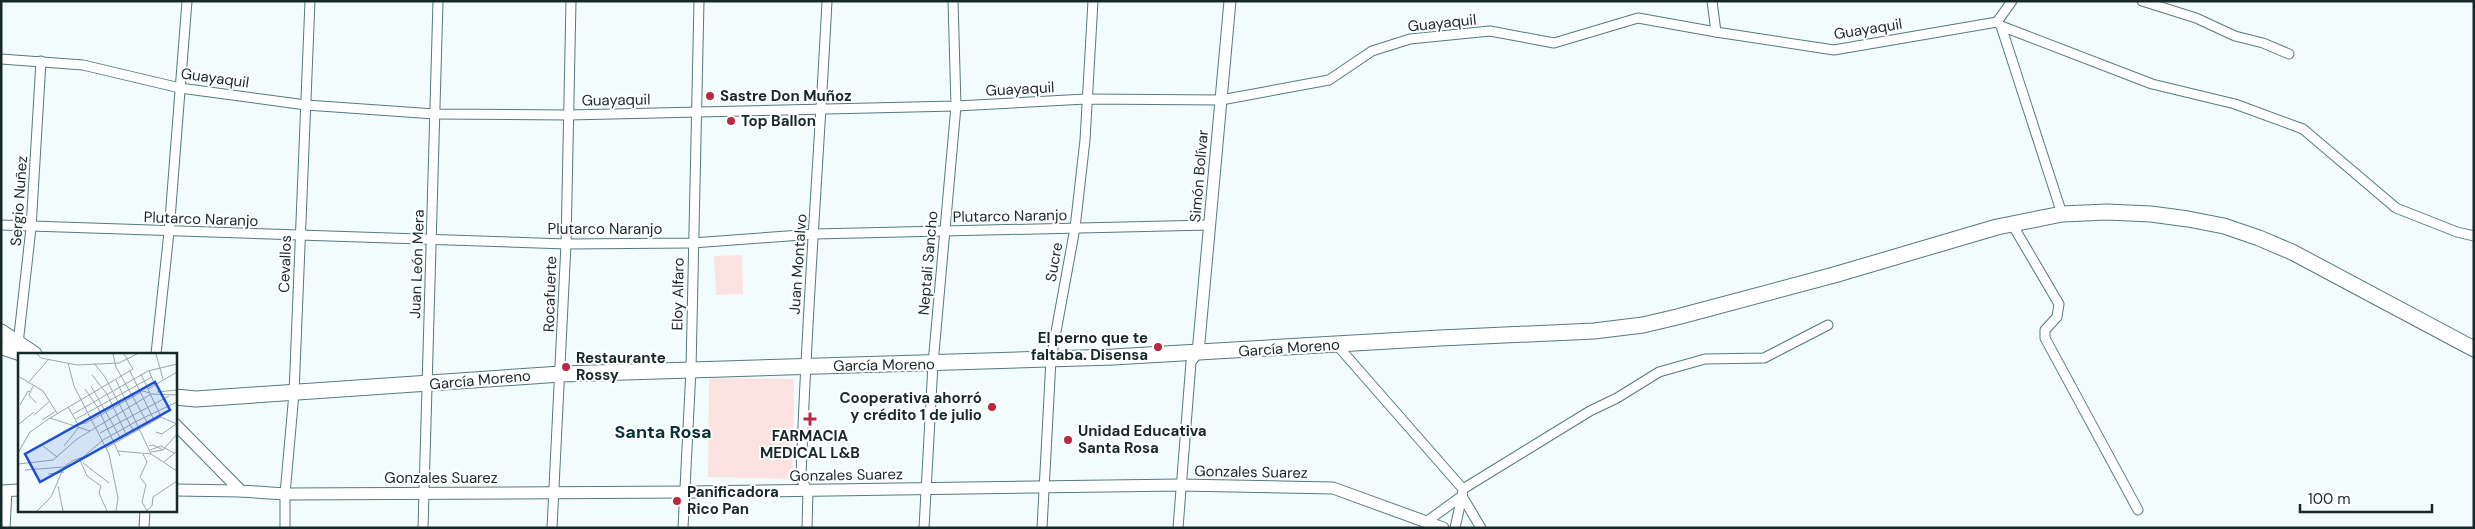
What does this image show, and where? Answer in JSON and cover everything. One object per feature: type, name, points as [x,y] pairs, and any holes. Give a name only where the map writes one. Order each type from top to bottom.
[{"type":"highway","name":"García Moreno","points":[[176,397],[196,399],[427,385],[561,374],[690,369],[934,364],[1198,353],[1594,331],[1643,325],[1686,314],[1834,275],[1970,233],[2062,214],[2107,212],[2151,214],[2232,229],[2292,252],[2474,349]]},
{"type":"highway","points":[[1,332],[19,349],[31,353]]},
{"type":"main road","points":[[1,348],[19,349]]},
{"type":"street","points":[[156,353],[169,232],[187,1]]},
{"type":"street","name":"Cevallos","points":[[285,528],[285,494],[294,393],[310,1]]},
{"type":"street","name":"Juan León Mera","points":[[423,528],[423,501],[426,493],[427,385],[438,1]]},
{"type":"street","name":"Rocafuerte","points":[[552,528],[566,244],[571,1]]},
{"type":"street","name":"Eloy Alfaro","points":[[683,528],[690,369],[700,1]]},
{"type":"street","name":"Juan Montalvo","points":[[807,528],[808,491],[802,479],[804,366],[815,234],[827,1]]},
{"type":"street","name":"Neptali Sancho","points":[[924,528],[944,231],[956,106],[953,1]]},
{"type":"street","name":"Sucre","points":[[1042,528],[1051,359],[1075,228],[1085,140],[1093,1]]},
{"type":"street","name":"Simón Bolívar","points":[[1198,353],[1230,1]]},
{"type":"street","points":[[1712,1],[1716,32]]},
{"type":"street","points":[[2012,1],[1999,24],[2062,214]]},
{"type":"street","points":[[2142,1],[2196,18],[2235,36],[2263,43],[2289,54]]},
{"type":"street","name":"Guayaquil","points":[[1,60],[41,61],[92,67],[180,88],[306,104],[435,114],[569,115],[956,106],[1086,99],[1221,100],[1329,80],[1372,51],[1410,38],[1490,31],[1554,43],[1638,18],[1834,50],[1999,24]]},
{"type":"street","points":[[1999,24],[2152,84],[2235,104],[2303,129],[2396,208],[2457,232],[2474,236]]},
{"type":"street","name":"Sergio Nuñez","points":[[19,349],[32,228],[41,61]]},
{"type":"street","points":[[2012,224],[2059,304],[2057,317],[2045,330],[2045,338],[2138,510]]},
{"type":"street","name":"Plutarco Naranjo","points":[[1,226],[566,244],[692,243],[815,234],[1209,225]]},
{"type":"street","points":[[1426,522],[1462,493],[1590,411],[1617,398],[1659,372],[1705,359],[1764,358],[1828,325]]},
{"type":"street","points":[[1336,344],[1462,493],[1481,528]]},
{"type":"street","points":[[1178,528],[1191,362],[1198,353]]},
{"type":"street","points":[[176,425],[241,491]]},
{"type":"street","name":"Gonzales Suarez","points":[[176,490],[285,494],[808,491],[1180,485],[1333,488],[1443,528]]},
{"type":"street","points":[[6,528],[9,490]]},
{"type":"street","points":[[1455,528],[1462,493]]},
{"type":"street","points":[[144,528],[145,512]]},
{"type":"shaded area","points":[[742,255],[743,294],[716,295],[714,256]]},
{"type":"shaded area","points":[[709,378],[794,379],[793,479],[708,477]]},
{"type":"place","name":"Sastre Don Muñoz","points":[[710,96]]},
{"type":"place","name":"Top Ballon","points":[[731,121]]},
{"type":"place","name":"El perno que te faltaba. Disensa","points":[[1158,347]]},
{"type":"place","name":"Restaurante Rossy","points":[[566,367]]},
{"type":"place","name":"Cooperativa ahorró y crédito 1 de julio","points":[[992,407]]},
{"type":"place","name":"FARMACIA MEDICAL L&B","points":[[810,419]]},
{"type":"place","name":"Unidad Educativa Santa Rosa","points":[[1068,440]]},
{"type":"place","name":"Panificadora Rico Pan","points":[[677,501]]},
{"type":"district","name":"Santa Rosa","points":[[663,432]]}]
